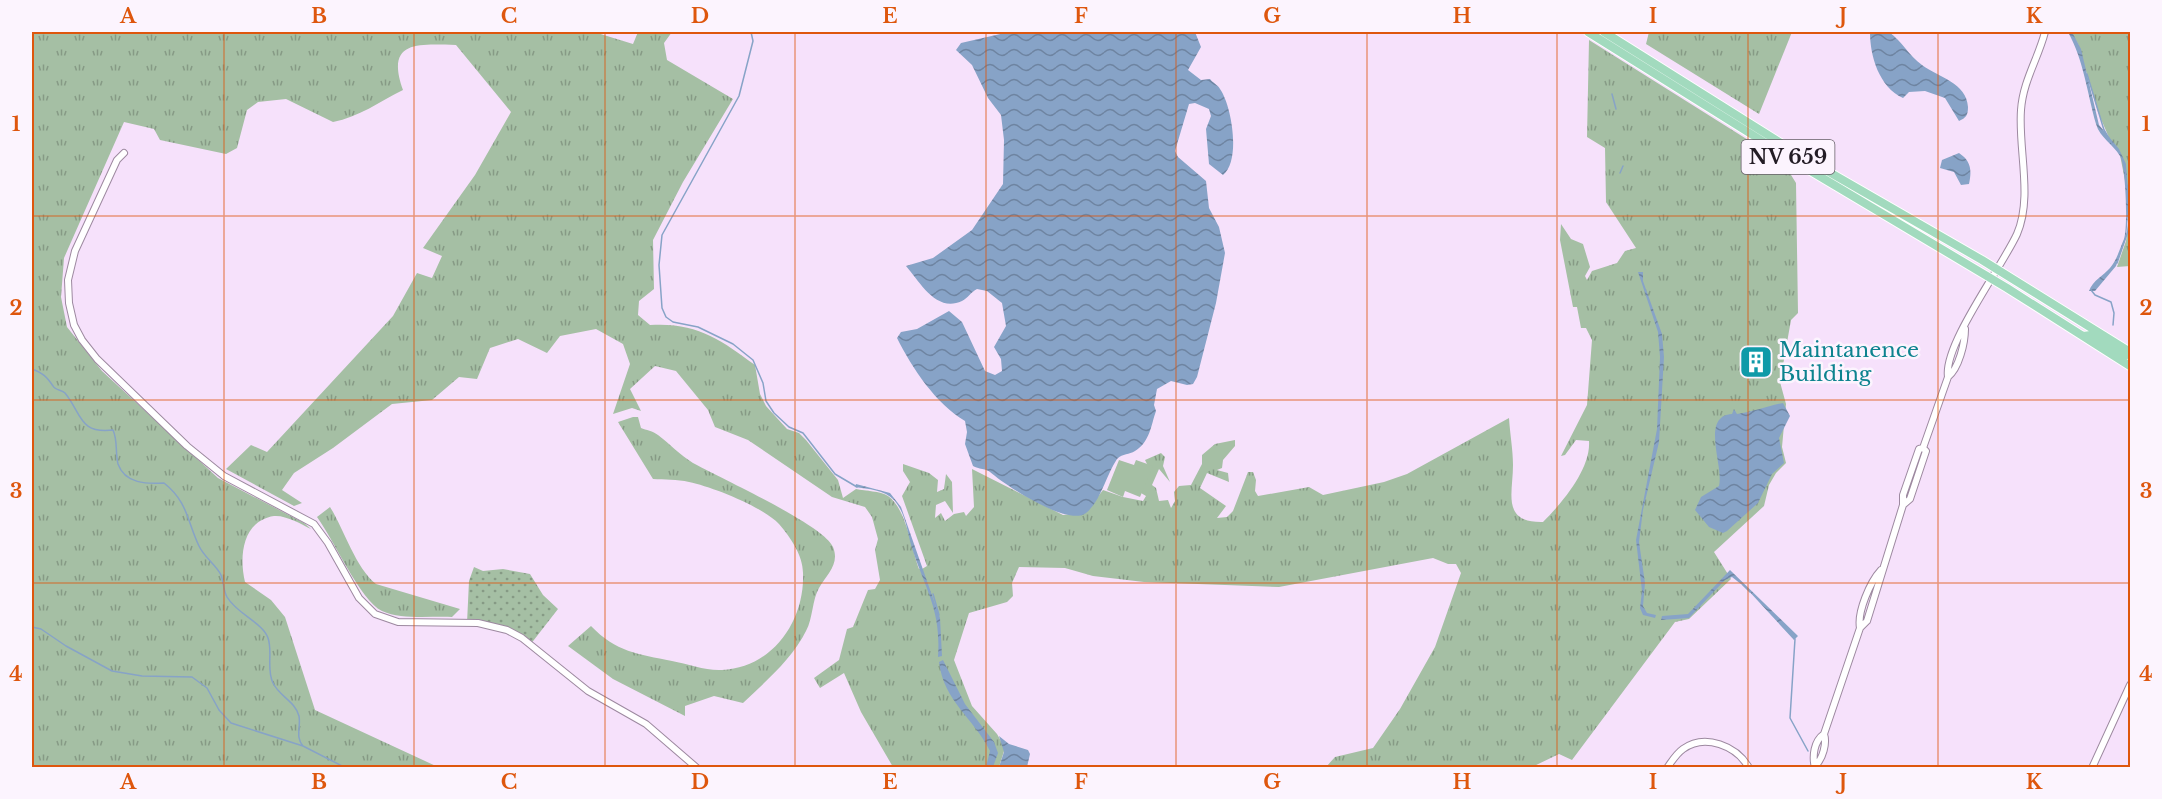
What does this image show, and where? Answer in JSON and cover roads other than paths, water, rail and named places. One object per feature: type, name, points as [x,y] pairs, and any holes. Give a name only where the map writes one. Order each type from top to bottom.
[{"type":"main road","name":"NV 659","points":[[1588,32],[2130,366]]},
{"type":"main road","name":"NV 659","points":[[1604,32],[1803,158],[1997,270],[2130,354]]},
{"type":"main road","points":[[2083,336],[2091,335],[2130,354]]},
{"type":"street","points":[[1815,767],[1821,759],[1825,741],[1824,734],[1860,628],[1867,621],[1880,583],[1881,570],[1904,505],[1910,499],[1926,451],[1923,448],[1948,377],[1947,367],[1957,339],[2021,224],[2023,200],[2022,100],[2026,79],[2045,32]]},
{"type":"street","points":[[124,153],[117,160],[75,251],[68,280],[69,303],[74,325],[97,359],[187,446],[224,477],[314,524],[328,543],[359,598],[375,614],[398,622],[478,623],[507,630],[522,638],[588,691],[646,724],[697,768]]},
{"type":"street","points":[[2092,768],[2130,685]]},
{"type":"street","points":[[1667,768],[1683,749],[1704,743],[1723,745],[1734,750],[1749,768]]},
{"type":"water","points":[[1009,32],[1195,32],[1201,47],[1188,70],[1201,80],[1210,79],[1219,88],[1228,108],[1233,133],[1232,158],[1229,168],[1223,175],[1209,164],[1206,129],[1211,116],[1209,109],[1195,103],[1189,104],[1175,151],[1178,157],[1206,181],[1209,208],[1219,227],[1225,253],[1216,303],[1197,377],[1193,384],[1187,385],[1171,381],[1157,389],[1154,405],[1156,411],[1144,443],[1135,451],[1117,459],[1096,502],[1086,513],[1077,516],[1052,510],[1037,503],[989,471],[973,466],[965,444],[967,432],[965,421],[954,414],[935,395],[910,361],[897,338],[901,332],[917,329],[949,311],[962,322],[985,371],[995,375],[1002,371],[1001,359],[994,347],[1006,326],[1002,303],[987,291],[977,289],[962,301],[953,304],[944,303],[930,294],[906,266],[933,258],[972,230],[1003,184],[1004,140],[1001,115],[988,98],[972,65],[956,50],[961,43]]},
{"type":"water","points":[[1870,32],[1889,32],[1917,61],[1957,86],[1966,99],[1968,110],[1965,117],[1959,121],[1945,98],[1925,91],[1909,92],[1903,98],[1895,93],[1882,79],[1874,61]]},
{"type":"water","points":[[2068,32],[2072,32],[2081,49],[2099,125],[2119,149],[2126,164],[2129,204],[2126,238],[2116,266],[2095,291],[2089,291],[2112,265],[2124,239],[2126,211],[2124,172],[2120,156],[2098,129],[2082,65]]},
{"type":"water","points":[[1959,153],[1970,166],[1969,184],[1961,185],[1954,172],[1940,168],[1942,160]]},
{"type":"water","points":[[1638,272],[1643,272],[1643,281],[1662,334],[1664,357],[1659,442],[1643,510],[1639,542],[1645,583],[1643,606],[1647,613],[1656,615],[1655,618],[1643,615],[1640,608],[1642,591],[1636,540],[1657,429],[1660,357],[1658,332]]},
{"type":"water","points":[[1783,403],[1790,416],[1779,438],[1784,463],[1772,474],[1758,503],[1727,531],[1723,533],[1709,527],[1695,510],[1701,497],[1719,486],[1720,477],[1715,443],[1717,423],[1722,417],[1732,414],[1734,409],[1737,414]]},
{"type":"water","points":[[856,484],[890,493],[901,507],[940,618],[942,656],[938,657],[937,627],[932,602],[913,551],[902,512],[894,500],[886,494],[855,487]]},
{"type":"water","points":[[1730,570],[1798,636],[1794,640],[1746,588],[1732,577],[1725,580],[1689,618],[1661,620],[1662,616],[1688,614]]},
{"type":"water","points":[[943,660],[965,704],[994,742],[998,753],[993,767],[986,767],[990,751],[947,688],[939,662]]},
{"type":"water","points":[[999,736],[1009,744],[1028,750],[1030,754],[1027,767],[999,767],[1004,752]]},
{"type":"waterway","points":[[751,32],[753,41],[739,96],[662,235],[659,265],[662,308],[666,317],[673,322],[698,327],[733,344],[753,360],[763,383],[766,401],[774,413],[789,427],[803,433],[835,474],[857,487]]},
{"type":"waterway","points":[[2087,74],[2104,130],[2113,145]]},
{"type":"waterway","points":[[1612,94],[1616,109]]},
{"type":"waterway","points":[[1620,173],[1623,166]]},
{"type":"waterway","points":[[2125,167],[2126,180]]},
{"type":"waterway","points":[[2127,185],[2130,208]]},
{"type":"waterway","points":[[2117,263],[2128,231],[2130,210]]},
{"type":"waterway","points":[[2091,290],[2095,295],[2111,302],[2114,313],[2113,325]]},
{"type":"waterway","points":[[32,369],[42,374],[54,387],[65,393],[87,426],[94,429],[113,430],[118,464],[126,476],[144,483],[164,483],[178,497],[201,550],[221,575],[227,597],[261,628],[268,638],[271,678],[279,692],[291,702],[297,711],[299,739],[303,746]]},
{"type":"waterway","points":[[1743,585],[1750,592]]},
{"type":"waterway","points":[[933,594],[939,615]]},
{"type":"waterway","points":[[32,627],[41,629],[66,646],[112,671],[142,676],[192,677],[207,688],[219,710],[231,723],[303,746],[346,768]]},
{"type":"waterway","points":[[1795,639],[1790,718],[1808,751]]},
{"type":"place","name":"Maintanence Building","points":[[1756,362]]}]
